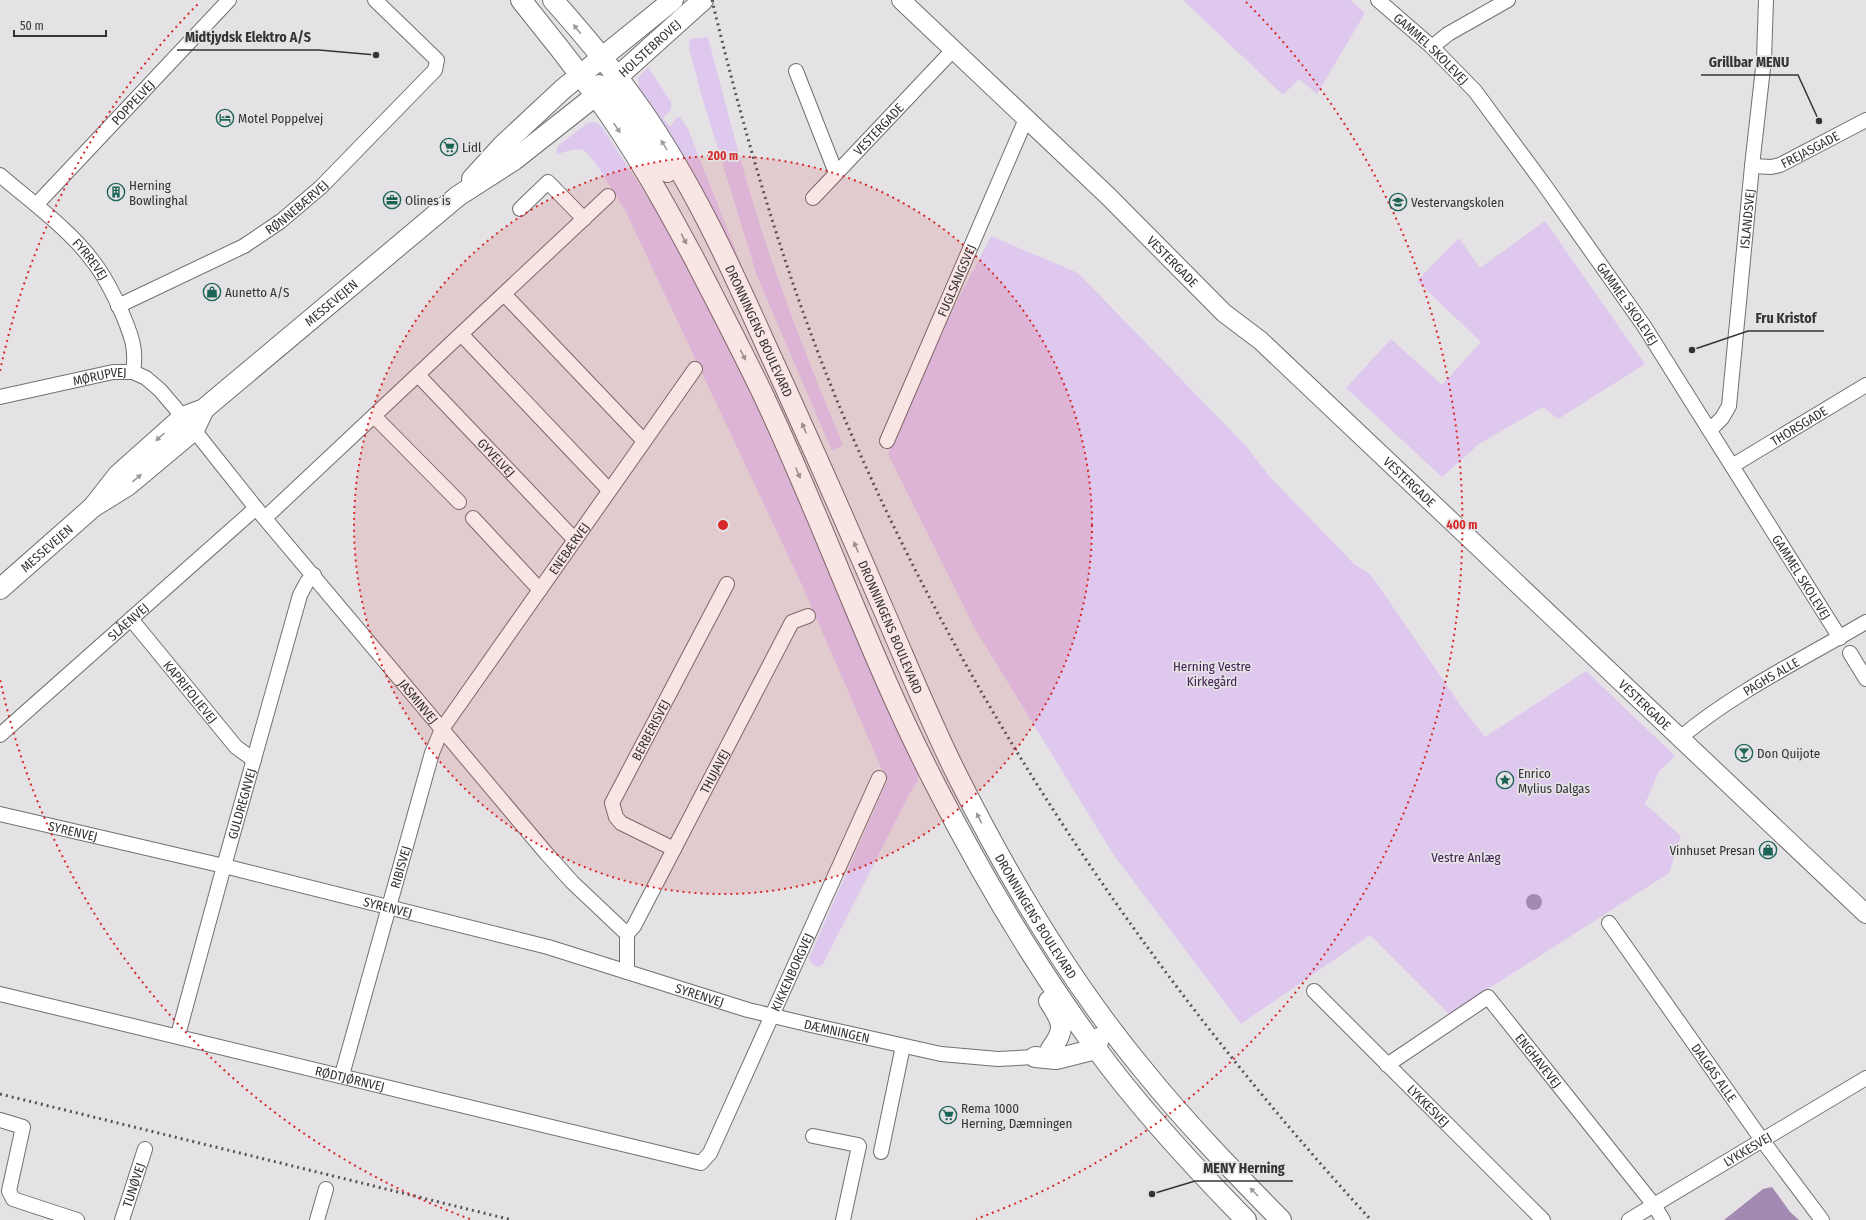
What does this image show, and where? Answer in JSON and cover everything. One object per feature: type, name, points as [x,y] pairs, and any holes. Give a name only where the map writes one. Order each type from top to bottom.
[{"type":"main road","name":"DRONNINGENS BOULEVARD","points":[[521,0],[598,77],[664,168],[698,204],[752,314],[925,706],[956,772],[991,840],[1060,956],[1144,1072],[1226,1164],[1281,1220]]},
{"type":"main road","points":[[535,0],[598,77]]},
{"type":"main road","name":"DRONNINGENS BOULEVARD","points":[[553,0],[598,77],[647,175],[716,300],[767,403],[820,524],[878,665],[931,776],[1003,910],[1034,959],[1164,1132],[1246,1220]]},
{"type":"main road","name":"HOLSTEBROVEJ","points":[[662,22],[673,0]]},
{"type":"main road","name":"HOLSTEBROVEJ","points":[[598,77],[662,22],[703,0]]},
{"type":"main road","name":"MESSEVEJEN","points":[[0,589],[93,507],[118,475],[188,423],[458,196],[514,160],[598,77]]},
{"type":"main road","name":"MESSEVEJEN","points":[[458,196],[503,145],[598,77]]},
{"type":"main road","points":[[991,840],[1007,887],[1028,926],[1096,1027],[1095,1042]]},
{"type":"main road","points":[[1034,959],[1035,979],[1058,1015],[1062,1025],[1062,1032],[1043,1053]]},
{"type":"main road","points":[[1043,1053],[1095,1042],[1105,1042],[1114,1050],[1141,1085],[1158,1101],[1182,1115]]},
{"type":"street","name":"POPPELVEJ","points":[[36,205],[229,0]]},
{"type":"street","name":"RØNNEBÆRVEJ","points":[[118,306],[244,246],[281,221],[321,187],[435,70],[437,60],[375,0]]},
{"type":"street","name":"VESTERGADE","points":[[890,0],[917,16]]},
{"type":"street","name":"VESTERGADE","points":[[900,0],[1108,196],[1224,313],[1266,346],[1866,914]]},
{"type":"street","name":"GAMMEL SKOLEVEJ","points":[[1378,0],[1432,47],[1475,91],[1543,183],[1644,326],[1840,638]]},
{"type":"street","points":[[1432,47],[1448,34],[1508,0]]},
{"type":"street","name":"ISLANDSVEJ","points":[[1710,430],[1722,418],[1729,406],[1752,166],[1764,59],[1766,0]]},
{"type":"street","name":"VESTERGADE","points":[[814,198],[953,50]]},
{"type":"street","points":[[796,71],[836,173]]},
{"type":"street","name":"FUGLSANGSVEJ","points":[[887,441],[1026,119]]},
{"type":"street","name":"FREJASGADE","points":[[1752,166],[1770,167],[1780,165],[1866,120]]},
{"type":"street","name":"FYRREVEJ","points":[[0,175],[36,205],[92,259],[110,289],[134,342],[135,360],[133,372]]},
{"type":"street","points":[[520,209],[548,182],[584,219]]},
{"type":"street","points":[[261,513],[374,416],[608,196]]},
{"type":"street","points":[[504,294],[644,441]]},
{"type":"street","points":[[461,334],[609,490]]},
{"type":"street","name":"ENEBÆRVEJ","points":[[442,729],[695,369]]},
{"type":"street","name":"MØRUPVEJ","points":[[0,397],[113,372],[133,372],[146,378],[155,386],[188,423]]},
{"type":"street","name":"GYVELVEJ","points":[[418,375],[575,540]]},
{"type":"street","name":"THORSGADE","points":[[1732,466],[1866,385]]},
{"type":"street","points":[[374,416],[459,502]]},
{"type":"street","name":"JASMINVEJ","points":[[188,423],[261,513],[572,882],[627,934]]},
{"type":"street","name":"SLÅENVEJ","points":[[0,735],[131,618],[261,513]]},
{"type":"street","points":[[473,518],[540,590]]},
{"type":"street","name":"GULDREGNVEJ","points":[[178,1035],[300,596],[307,582],[314,575]]},
{"type":"street","name":"BERBERISVEJ","points":[[674,849],[622,823],[616,817],[612,803],[727,584]]},
{"type":"street","name":"THUJAVEJ","points":[[627,934],[634,926],[792,622],[808,616]]},
{"type":"street","name":"KAPRIFOLIEVEJ","points":[[131,618],[236,747],[254,760]]},
{"type":"street","name":"PAGHS ALLE","points":[[1680,738],[1700,720],[1866,622]]},
{"type":"street","points":[[1850,653],[1866,679]]},
{"type":"street","name":"RIBISVEJ","points":[[342,1075],[432,753],[442,729]]},
{"type":"street","name":"KIKKENBORGVEJ","points":[[701,1163],[710,1152],[879,778]]},
{"type":"street","name":"SYRENVEJ","points":[[0,814],[389,906],[548,947],[748,1010],[771,1015]]},
{"type":"street","name":"DALGAS ALLE","points":[[1609,923],[1762,1140],[1822,1220]]},
{"type":"street","points":[[627,934],[627,972]]},
{"type":"street","name":"LYKKESVEJ","points":[[1314,991],[1543,1220]]},
{"type":"street","name":"RØDTJØRNVEJ","points":[[0,994],[178,1035],[701,1163]]},
{"type":"street","name":"ENGHAVEVEJ","points":[[1388,1064],[1488,996],[1654,1205],[1663,1220]]},
{"type":"street","name":"DÆMNINGEN","points":[[771,1015],[940,1054],[980,1058],[1043,1053]]},
{"type":"street","points":[[881,1152],[903,1046]]},
{"type":"street","name":"LYKKESVEJ","points":[[1629,1220],[1866,1078]]},
{"type":"street","points":[[0,1120],[23,1127],[9,1191],[13,1199],[76,1220]]},
{"type":"street","points":[[813,1136],[859,1146],[844,1220]]},
{"type":"street","name":"TUNØVEJ","points":[[122,1220],[145,1149]]},
{"type":"street","points":[[317,1220],[326,1189]]},
{"type":"green space","points":[[1183,0],[1350,0],[1365,13],[1317,94],[1299,79],[1283,95]]},
{"type":"green space","points":[[708,37],[738,151],[764,236],[781,287],[815,377],[843,445],[832,451],[757,276],[702,97],[689,48],[690,39]]},
{"type":"green space","points":[[648,67],[671,102],[671,109],[663,118],[670,127],[676,118],[680,117],[688,129],[743,269],[739,267],[675,141],[639,87],[638,78]]},
{"type":"green space","points":[[592,122],[597,123],[602,127],[656,210],[730,346],[918,772],[918,781],[911,791],[823,964],[818,967],[812,964],[809,958],[887,781],[801,583],[625,210],[599,168],[583,150],[571,150],[558,154],[556,152],[558,146],[586,124]]},
{"type":"green space","points":[[1545,221],[1645,364],[1558,419],[1543,407],[1479,444],[1442,477],[1346,388],[1391,339],[1442,385],[1481,342],[1417,281],[1459,238],[1480,268]]},
{"type":"green space","name":"Herning Vestre Kirkegård","points":[[991,236],[1078,273],[1245,445],[1270,477],[1353,563],[1371,575],[1461,706],[1485,737],[1586,671],[1675,756],[1659,771],[1645,804],[1681,836],[1669,873],[1449,1014],[1370,935],[1241,1024],[1113,854],[975,629],[888,454],[951,313]]},
{"type":"shaded area","points":[[1534,894],[1541,899],[1542,902],[1537,909],[1534,910],[1527,905],[1526,902],[1531,895]]},
{"type":"shaded area","points":[[1772,1187],[1790,1212],[1799,1220],[1724,1220],[1763,1189]]},
{"type":"railway","points":[[712,0],[738,102],[767,204],[818,354],[888,515],[944,624],[1004,730],[1069,834],[1139,935],[1213,1033],[1290,1128],[1371,1220]]},
{"type":"railway","points":[[0,1094],[512,1220]]},
{"type":"place","name":"Midtjydsk Elektro A/S","points":[[376,55]]},
{"type":"place","name":"Motel Poppelvej","points":[[225,118]]},
{"type":"place","name":"Grillbar MENU","points":[[1819,121]]},
{"type":"place","name":"Lidl","points":[[449,147]]},
{"type":"place","name":"Herning Bowlinghal","points":[[116,192]]},
{"type":"place","name":"Olines is","points":[[392,200]]},
{"type":"place","name":"Vestervangskolen","points":[[1398,202]]},
{"type":"place","name":"Aunetto A/S","points":[[212,292]]},
{"type":"place","name":"Fru Kristof","points":[[1692,350]]},
{"type":"place","name":"Don Quijote","points":[[1744,753]]},
{"type":"place","name":"Enrico Mylius Dalgas","points":[[1505,780]]},
{"type":"place","name":"Vinhuset Presan","points":[[1768,850]]},
{"type":"place","name":"Rema 1000 Herning, Dæmningen","points":[[948,1115]]},
{"type":"place","name":"MENY Herning","points":[[1152,1194]]},
{"type":"park label","name":"Vestre Anlæg","points":[[1466,857]]}]
